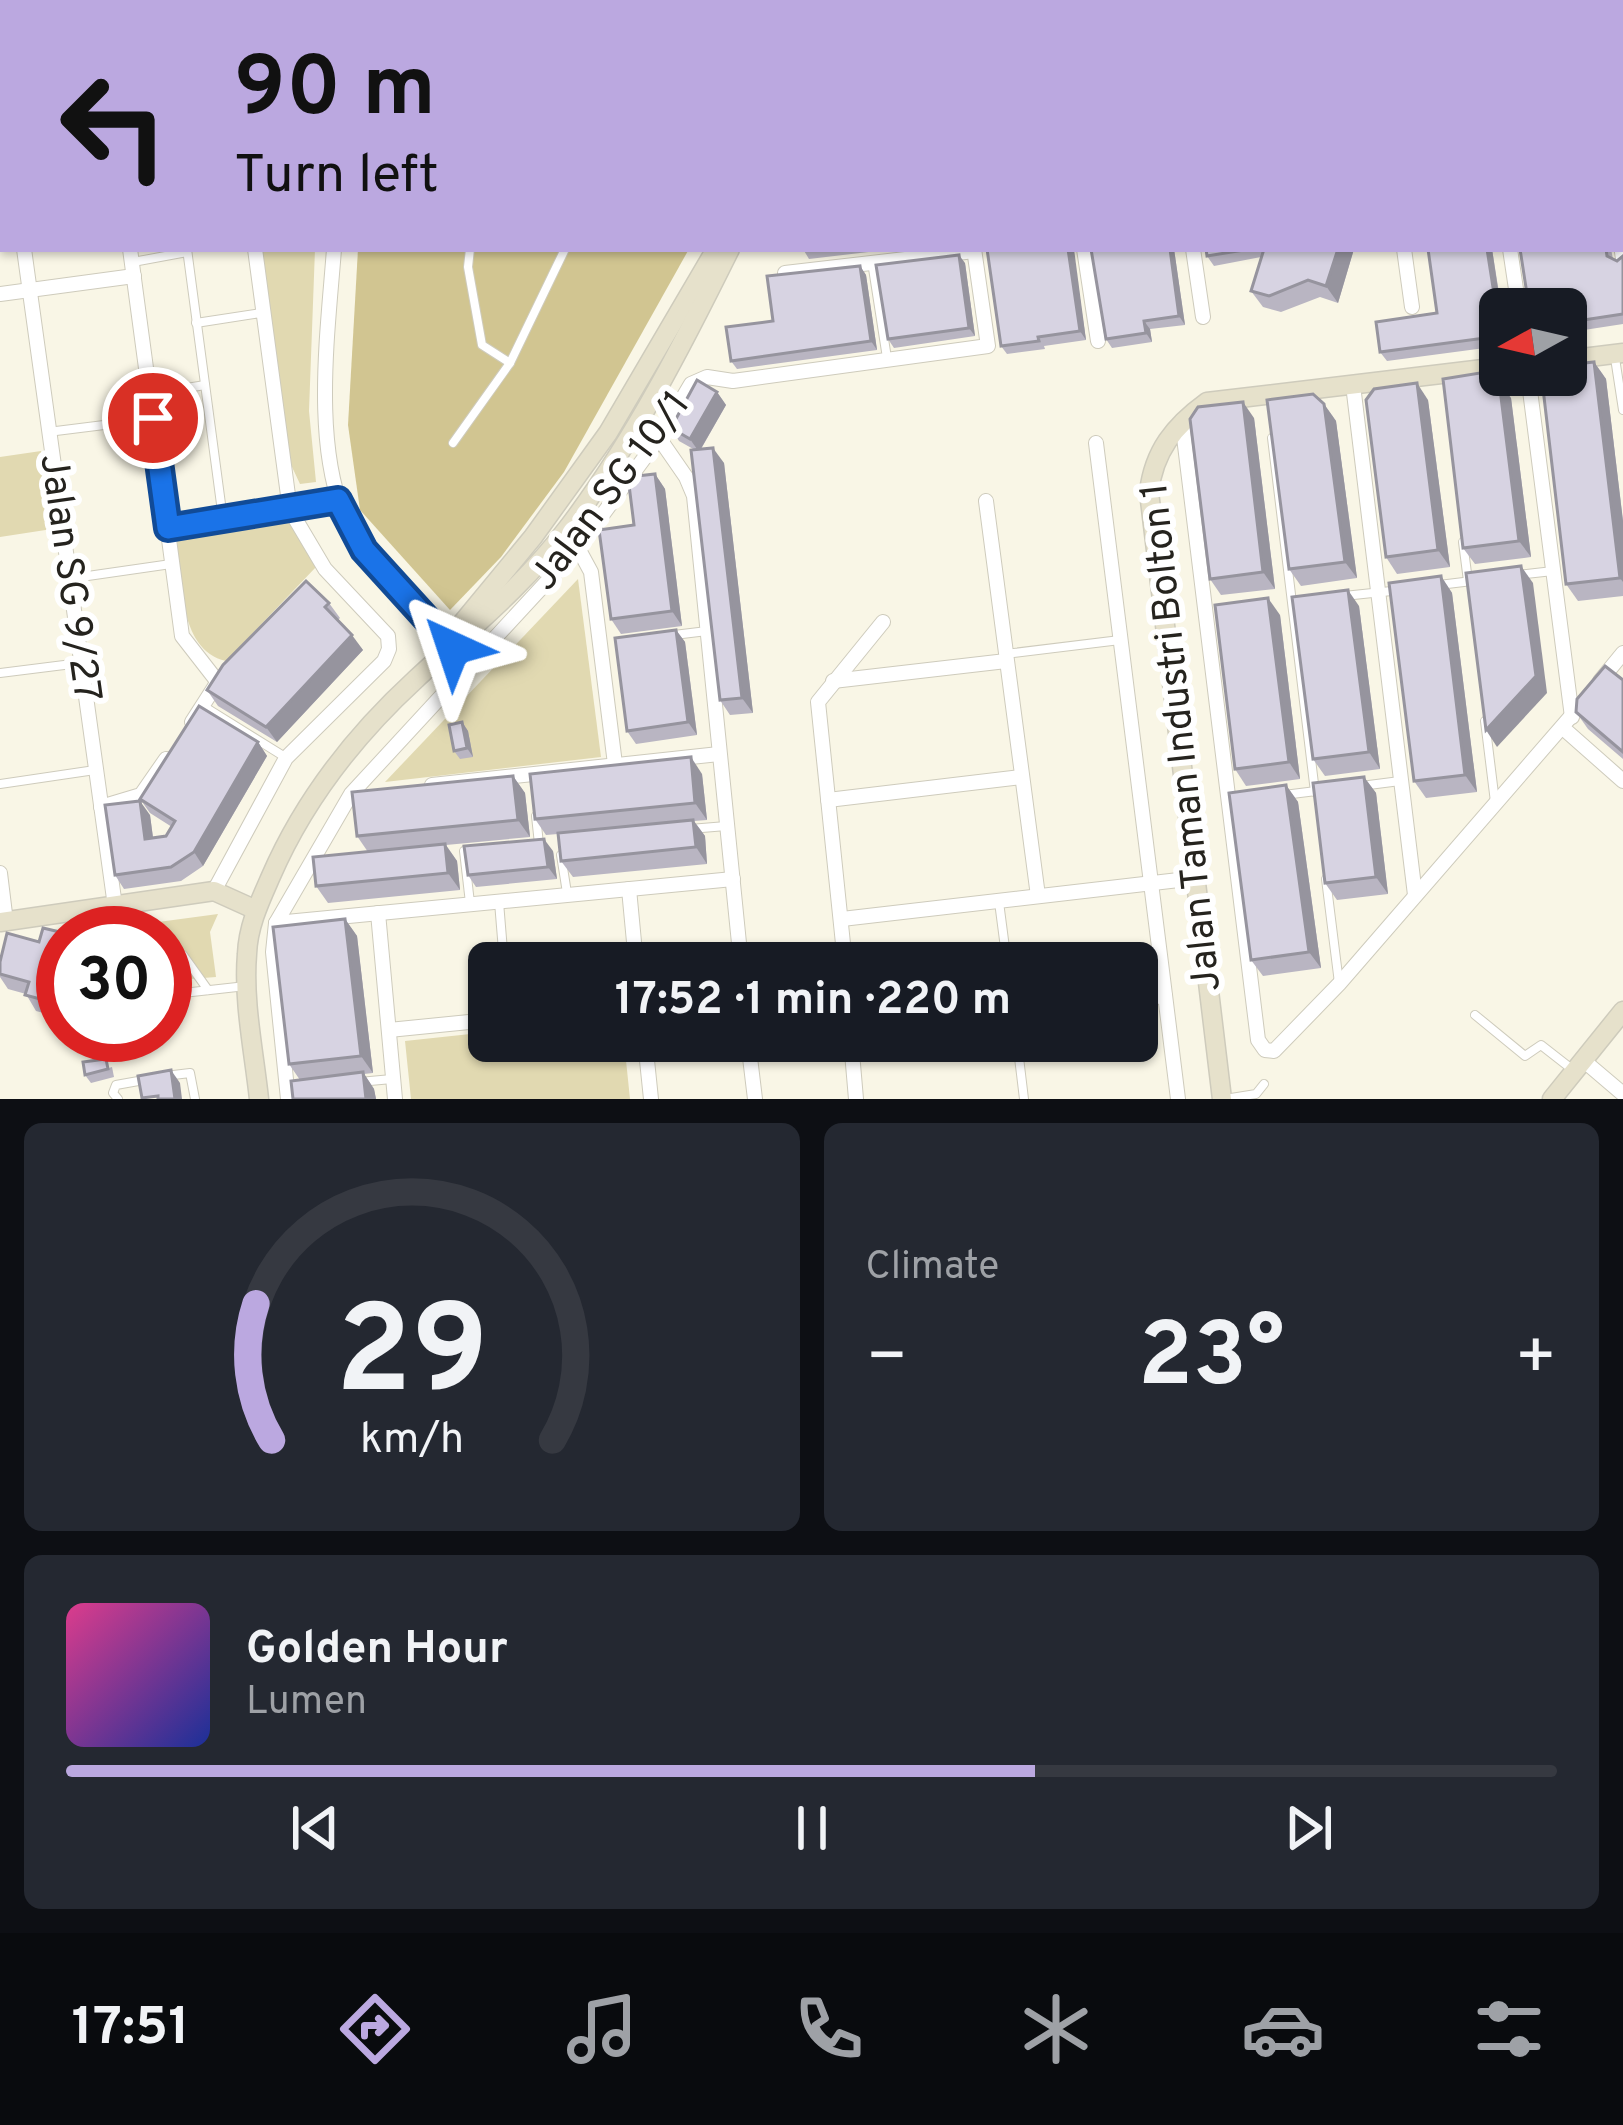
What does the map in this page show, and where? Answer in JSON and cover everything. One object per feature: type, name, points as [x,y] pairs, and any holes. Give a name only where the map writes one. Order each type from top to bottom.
[{"type":"street","name":"Jalan SG 9/27","points":[[24,252],[115,906]]},
{"type":"street","points":[[214,891],[286,758],[384,661],[388,636],[325,569],[290,510],[255,252]]},
{"type":"street","points":[[334,252],[327,422],[338,500],[364,550],[450,645]]},
{"type":"street","points":[[259,1099],[246,956],[256,910],[280,854],[328,774],[450,645],[533,537],[608,433],[714,252]]},
{"type":"street","points":[[450,645],[484,622],[570,525],[649,405],[728,252]]},
{"type":"street","points":[[785,273],[960,252]]},
{"type":"street","points":[[887,360],[988,346],[978,252]]},
{"type":"street","points":[[1084,252],[1098,341]]},
{"type":"street","points":[[1193,252],[1203,317]]},
{"type":"street","points":[[1404,252],[1412,307]]},
{"type":"street","points":[[1510,252],[1516,288]]},
{"type":"street","points":[[0,294],[132,262],[182,636],[218,681]]},
{"type":"street","points":[[1587,357],[1618,353]]},
{"type":"street","name":"Jalan SG 10/1","points":[[288,1095],[273,952],[276,923],[351,794],[578,548],[659,439],[692,384],[706,377],[733,381],[887,360]]},
{"type":"street","points":[[1479,370],[1207,402],[1181,421],[1258,1040],[1265,1050],[1274,1051],[1339,985],[1620,662]]},
{"type":"street","points":[[1353,385],[1415,896]]},
{"type":"street","points":[[1531,396],[1567,722],[1623,781]]},
{"type":"street","name":"Jalan Taman Industri Bolton 1","points":[[1181,421],[1153,465],[1149,492],[1223,1099]]},
{"type":"street","points":[[659,439],[691,486],[738,942]]},
{"type":"street","points":[[1096,442],[1178,1099]]},
{"type":"street","points":[[168,528],[338,500]]},
{"type":"street","points":[[986,500],[1038,896]]},
{"type":"street","points":[[578,548],[591,572],[615,764]]},
{"type":"street","points":[[310,585],[325,569]]},
{"type":"street","points":[[844,942],[818,702],[883,622]]},
{"type":"street","points":[[833,681],[1006,658]]},
{"type":"street","points":[[101,807],[141,795],[233,665]]},
{"type":"street","points":[[418,786],[719,754]]},
{"type":"street","points":[[328,774],[351,794],[374,791]]},
{"type":"street","points":[[828,800],[1021,777]]},
{"type":"street","points":[[0,872],[3,922],[36,917]]},
{"type":"street","points":[[842,919],[1196,878]]},
{"type":"street","points":[[276,923],[733,879]]},
{"type":"street","points":[[629,889],[634,942]]},
{"type":"street","points":[[115,906],[214,891],[256,910]]},
{"type":"street","points":[[378,914],[395,1099]]},
{"type":"street","points":[[1158,997],[1165,996]]},
{"type":"street","points":[[1552,1099],[1623,1011]]},
{"type":"street","points":[[389,1030],[468,1022]]},
{"type":"street","points":[[647,1062],[651,1099]]},
{"type":"street","points":[[750,1062],[754,1099]]},
{"type":"street","points":[[853,1062],[856,1099]]},
{"type":"street","points":[[1579,1066],[1623,1094]]},
{"type":"lane","points":[[132,262],[182,252]]},
{"type":"lane","points":[[187,252],[223,520]]},
{"type":"lane","points":[[470,252],[468,267],[482,345],[510,363]]},
{"type":"lane","points":[[453,443],[510,363],[564,252]]},
{"type":"lane","points":[[872,262],[887,360]]},
{"type":"lane","points":[[196,323],[261,313]]},
{"type":"lane","points":[[1618,353],[1623,410]]},
{"type":"lane","points":[[1443,374],[1446,397]]},
{"type":"lane","points":[[149,394],[205,385]]},
{"type":"lane","points":[[1267,395],[1318,812]]},
{"type":"lane","points":[[46,432],[153,418]]},
{"type":"lane","points":[[1462,535],[1471,604]]},
{"type":"lane","points":[[67,579],[172,564]]},
{"type":"lane","points":[[1510,576],[1553,571]]},
{"type":"lane","points":[[1335,598],[1489,579]]},
{"type":"lane","points":[[1270,605],[1313,600]]},
{"type":"lane","points":[[1206,613],[1227,611]]},
{"type":"lane","points":[[665,636],[708,631]]},
{"type":"lane","points":[[1006,658],[1122,640]]},
{"type":"lane","points":[[601,645],[622,642]]},
{"type":"lane","points":[[0,673],[80,663]]},
{"type":"lane","points":[[203,706],[286,758]]},
{"type":"lane","points":[[1484,714],[1495,803]]},
{"type":"lane","points":[[0,784],[95,770]]},
{"type":"lane","points":[[531,773],[538,844]]},
{"type":"lane","points":[[1358,786],[1401,781]]},
{"type":"lane","points":[[1272,796],[1337,788]]},
{"type":"lane","points":[[1228,801],[1250,799]]},
{"type":"lane","points":[[679,830],[727,826]]},
{"type":"lane","points":[[520,846],[560,842],[567,895]]},
{"type":"lane","points":[[442,854],[483,850]]},
{"type":"lane","points":[[464,851],[470,904]]},
{"type":"lane","points":[[306,867],[329,865]]},
{"type":"lane","points":[[1326,877],[1339,985]]},
{"type":"lane","points":[[999,900],[1004,942]]},
{"type":"lane","points":[[499,902],[502,942]]},
{"type":"lane","points":[[192,968],[208,990]]},
{"type":"lane","points":[[192,992],[248,986]]},
{"type":"lane","points":[[1475,1015],[1525,1056],[1541,1045],[1579,1066]]},
{"type":"lane","points":[[1020,1062],[1024,1099]]},
{"type":"lane","points":[[118,1099],[113,1093],[116,1085],[190,1073],[195,1099]]},
{"type":"lane","points":[[351,1083],[394,1078]]},
{"type":"lane","points":[[1223,1099],[1256,1094],[1264,1084]]},
{"type":"lane","points":[[288,1095],[308,1088]]},
{"type":"shaded area","points":[[259,252],[315,252],[309,411],[316,482],[300,484],[286,454]]},
{"type":"shaded area","points":[[358,252],[687,252],[564,472],[501,557],[450,610],[360,510],[348,425]]},
{"type":"shaded area","points":[[41,451],[52,529],[0,537],[0,457]]},
{"type":"shaded area","points":[[289,516],[316,567],[226,661],[210,654],[190,627],[176,534]]},
{"type":"shaded area","points":[[578,579],[601,757],[385,782]]},
{"type":"shaded area","points":[[218,914],[210,932],[216,977],[192,979],[192,917]]},
{"type":"shaded area","points":[[468,1034],[468,1062],[626,1062],[630,1099],[411,1099],[405,1041]]},
{"type":"building","points":[[987,252],[1068,252],[1080,331],[1001,346]]},
{"type":"building","points":[[1092,252],[1170,252],[1179,316],[1144,321],[1146,333],[1106,339]]},
{"type":"building","points":[[1263,252],[1337,252],[1326,286],[1308,280],[1269,296],[1251,291]]},
{"type":"building","points":[[1428,252],[1487,252],[1493,288],[1479,288],[1479,339],[1380,352],[1376,322],[1437,313]]},
{"type":"building","points":[[1520,252],[1606,252],[1617,261],[1623,256],[1623,314],[1587,319],[1587,288],[1526,288]]},
{"type":"building","points":[[959,255],[969,328],[888,339],[876,265]]},
{"type":"building","points":[[860,266],[871,341],[731,361],[726,327],[773,321],[767,276]]},
{"type":"building","points":[[1594,362],[1620,578],[1566,584],[1544,396],[1587,396],[1587,363]]},
{"type":"building","points":[[1479,373],[1479,396],[1501,396],[1519,541],[1463,548],[1443,379]]},
{"type":"building","points":[[697,380],[717,392],[690,439],[671,428]]},
{"type":"building","points":[[1417,383],[1438,550],[1386,557],[1366,400],[1374,389]]},
{"type":"building","points":[[1313,394],[1324,404],[1345,562],[1289,569],[1267,400]]},
{"type":"building","points":[[1243,402],[1263,572],[1210,579],[1190,419],[1198,407]]},
{"type":"building","points":[[713,448],[742,698],[720,700],[691,450]]},
{"type":"building","points":[[655,474],[672,611],[611,619],[599,530],[634,525],[628,477]]},
{"type":"building","points":[[1521,566],[1536,676],[1486,730],[1466,573]]},
{"type":"building","points":[[1441,576],[1465,775],[1414,781],[1389,583]]},
{"type":"building","points":[[306,581],[352,635],[266,727],[207,690],[223,665]]},
{"type":"building","points":[[1348,590],[1369,752],[1313,759],[1292,597]]},
{"type":"building","points":[[1268,598],[1289,762],[1235,769],[1215,605]]},
{"type":"building","points":[[676,630],[688,722],[627,731],[615,638]]},
{"type":"building","points":[[1605,666],[1623,680],[1623,752],[1576,712],[1577,699]]},
{"type":"building","points":[[199,706],[258,742],[194,852],[171,867],[115,875],[105,805],[140,801],[145,839],[166,836],[175,821],[140,799]]},
{"type":"building","points":[[462,722],[467,748],[454,751],[449,725]]},
{"type":"building","points":[[691,757],[695,803],[535,819],[530,774]]},
{"type":"building","points":[[513,776],[518,820],[357,836],[352,792]]},
{"type":"building","points":[[1364,777],[1376,877],[1325,883],[1313,783]]},
{"type":"building","points":[[1286,785],[1309,952],[1251,960],[1229,793]]},
{"type":"building","points":[[693,820],[696,847],[561,861],[558,833]]},
{"type":"building","points":[[544,839],[548,867],[468,875],[464,846]]},
{"type":"building","points":[[445,844],[448,873],[316,886],[313,857]]},
{"type":"building","points":[[345,919],[361,1056],[289,1064],[273,927]]},
{"type":"building","points":[[7,933],[36,941],[36,998],[25,995],[29,982],[0,974]]},
{"type":"building","points":[[83,1062],[107,1062],[108,1069],[85,1075]]},
{"type":"building","points":[[171,1070],[175,1099],[142,1098],[138,1076]]},
{"type":"building","points":[[363,1072],[366,1099],[293,1099],[291,1081]]},
{"type":"route","points":[[153,418],[168,528],[338,500],[364,550],[453,648]]}]
